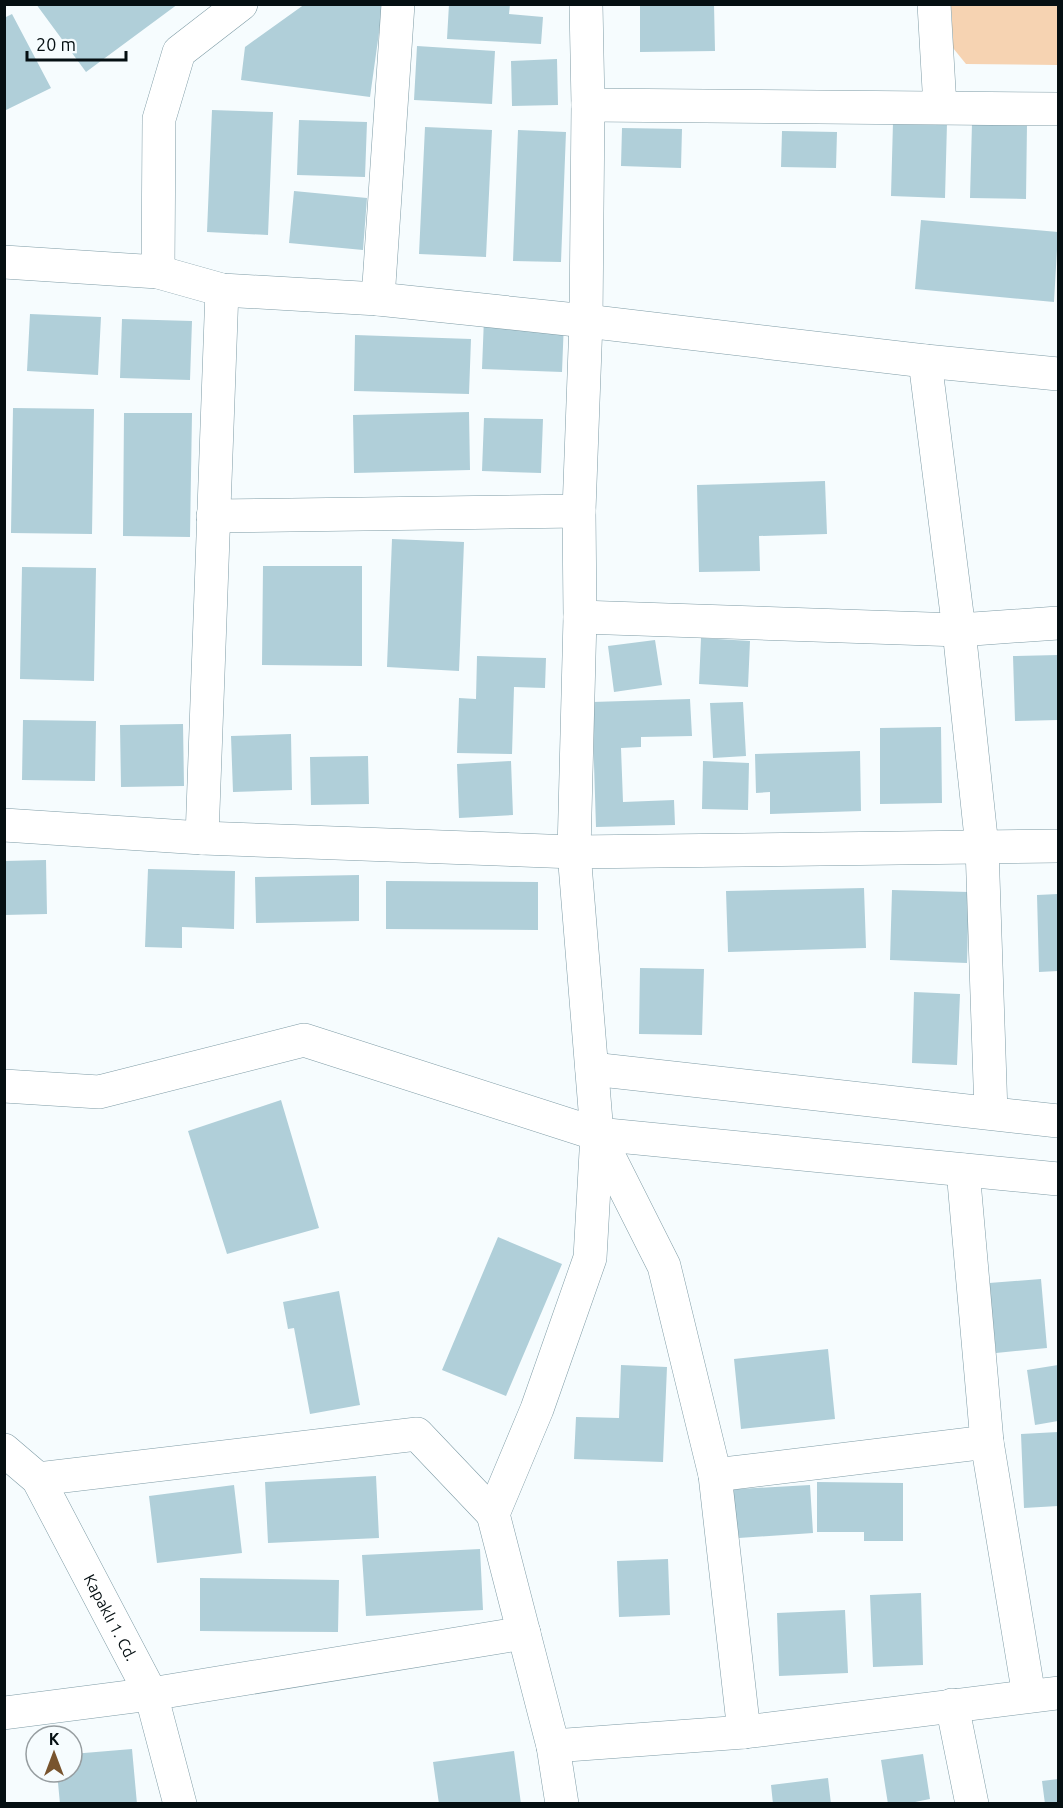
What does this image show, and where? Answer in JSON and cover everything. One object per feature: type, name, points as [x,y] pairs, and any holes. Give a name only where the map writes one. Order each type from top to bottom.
[{"type":"street","points":[[158,272],[159,119],[178,52],[241,4]]},
{"type":"street","points":[[378,299],[398,4]]},
{"type":"street","points":[[493,1514],[537,1409],[590,1258],[597,1134],[574,852],[580,617],[579,511],[586,321],[588,105],[586,4]]},
{"type":"street","points":[[933,4],[940,107]]},
{"type":"street","points":[[588,105],[1059,109]]},
{"type":"street","points":[[4,262],[158,272],[222,290],[378,299],[586,321],[925,362],[1059,374]]},
{"type":"street","points":[[202,838],[222,290]]},
{"type":"street","points":[[925,362],[959,630],[982,847],[991,1113]]},
{"type":"street","points":[[213,516],[579,511]]},
{"type":"street","points":[[580,617],[959,630],[1059,623]]},
{"type":"street","points":[[4,825],[202,838],[574,852],[1059,846]]},
{"type":"street","points":[[4,1086],[99,1092],[304,1040],[597,1134],[1059,1179]]},
{"type":"street","points":[[592,1070],[1059,1121]]},
{"type":"street","points":[[597,1134],[664,1266],[715,1475],[744,1732]]},
{"type":"street","points":[[553,1746],[744,1732],[1044,1694],[987,1442],[963,1170]]},
{"type":"street","points":[[38,1479],[417,1434],[493,1514],[553,1746],[562,1803]]},
{"type":"street","points":[[715,1475],[987,1442]]},
{"type":"street","name":"Kapaklı 1. Cd.","points":[[5,1451],[38,1479],[151,1694],[180,1803]]},
{"type":"street","points":[[4,1713],[151,1694],[524,1633]]},
{"type":"street","points":[[952,1705],[972,1803]]},
{"type":"shaded area","points":[[951,5],[1058,5],[1058,65],[966,64],[953,48]]},
{"type":"building","points":[[36,4],[178,4],[86,72]]},
{"type":"building","points":[[305,4],[383,4],[370,97],[241,80],[245,47]]},
{"type":"building","points":[[449,4],[510,4],[509,14],[543,17],[541,44],[447,39]]},
{"type":"building","points":[[640,4],[714,4],[715,51],[640,52]]},
{"type":"building","points":[[12,14],[51,88],[4,111],[4,18]]},
{"type":"building","points":[[417,46],[495,51],[492,104],[414,100]]},
{"type":"building","points":[[557,59],[558,105],[512,106],[511,61]]},
{"type":"building","points":[[212,110],[273,112],[268,235],[207,232]]},
{"type":"building","points":[[299,120],[367,122],[365,177],[297,175]]},
{"type":"building","points":[[893,122],[947,123],[945,198],[891,196]]},
{"type":"building","points":[[972,123],[1027,124],[1026,199],[970,198]]},
{"type":"building","points":[[425,127],[492,130],[486,257],[419,254]]},
{"type":"building","points":[[622,128],[682,129],[681,168],[621,166]]},
{"type":"building","points":[[518,130],[566,132],[561,262],[513,261]]},
{"type":"building","points":[[782,131],[837,132],[836,168],[781,167]]},
{"type":"building","points":[[294,191],[367,198],[363,250],[289,243]]},
{"type":"building","points":[[921,220],[1058,232],[1054,302],[915,289]]},
{"type":"building","points":[[30,314],[101,317],[98,375],[27,371]]},
{"type":"building","points":[[484,318],[564,321],[562,372],[482,369]]},
{"type":"building","points":[[122,319],[192,321],[190,380],[120,378]]},
{"type":"building","points":[[355,335],[471,339],[469,394],[354,391]]},
{"type":"building","points":[[13,408],[94,409],[92,534],[11,533]]},
{"type":"building","points":[[469,412],[470,470],[354,473],[353,415]]},
{"type":"building","points":[[124,413],[192,413],[190,537],[123,536]]},
{"type":"building","points":[[484,418],[543,419],[541,473],[482,471]]},
{"type":"building","points":[[825,481],[827,534],[759,536],[760,571],[699,572],[697,485]]},
{"type":"building","points":[[392,539],[464,542],[459,671],[387,667]]},
{"type":"building","points":[[263,566],[362,566],[362,666],[262,665]]},
{"type":"building","points":[[22,567],[96,568],[94,681],[20,679]]},
{"type":"building","points":[[701,638],[750,641],[748,687],[699,684]]},
{"type":"building","points":[[655,640],[662,685],[614,692],[608,646]]},
{"type":"building","points":[[1058,655],[1058,720],[1015,721],[1013,656]]},
{"type":"building","points":[[477,656],[546,658],[545,688],[514,687],[512,754],[457,753],[459,698],[476,699]]},
{"type":"building","points":[[690,699],[692,736],[641,737],[641,747],[621,748],[623,802],[674,800],[675,825],[596,827],[592,702]]},
{"type":"building","points":[[743,702],[746,756],[713,758],[710,703]]},
{"type":"building","points":[[23,720],[96,721],[95,781],[22,780]]},
{"type":"building","points":[[183,724],[184,786],[121,787],[120,725]]},
{"type":"building","points":[[941,727],[942,803],[880,804],[880,728]]},
{"type":"building","points":[[291,734],[292,790],[233,792],[231,736]]},
{"type":"building","points":[[860,751],[861,811],[770,814],[770,792],[756,793],[755,754]]},
{"type":"building","points":[[368,756],[369,804],[311,805],[310,757]]},
{"type":"building","points":[[511,761],[513,815],[459,818],[457,764]]},
{"type":"building","points":[[703,761],[749,763],[748,810],[702,809]]},
{"type":"building","points":[[46,860],[47,914],[4,915],[4,861]]},
{"type":"building","points":[[148,869],[235,871],[234,929],[182,927],[182,948],[145,947]]},
{"type":"building","points":[[359,875],[359,921],[256,923],[255,877]]},
{"type":"building","points":[[386,881],[538,882],[538,930],[386,929]]},
{"type":"building","points":[[864,888],[866,948],[728,952],[726,891]]},
{"type":"building","points":[[892,890],[969,892],[967,963],[890,960]]},
{"type":"building","points":[[1058,894],[1058,971],[1039,972],[1037,895]]},
{"type":"building","points":[[640,968],[704,969],[702,1035],[639,1034]]},
{"type":"building","points":[[914,992],[960,994],[957,1065],[912,1063]]},
{"type":"building","points":[[281,1100],[319,1228],[227,1254],[188,1131]]},
{"type":"building","points":[[498,1237],[562,1264],[506,1396],[442,1370]]},
{"type":"building","points":[[1041,1279],[1047,1348],[996,1353],[989,1283]]},
{"type":"building","points":[[339,1291],[360,1405],[310,1414],[294,1328],[288,1329],[283,1302]]},
{"type":"building","points":[[828,1349],[835,1419],[741,1429],[734,1359]]},
{"type":"building","points":[[621,1365],[667,1367],[663,1462],[574,1459],[576,1417],[619,1418]]},
{"type":"building","points":[[1058,1365],[1058,1421],[1035,1425],[1027,1370]]},
{"type":"building","points":[[1058,1432],[1058,1506],[1024,1508],[1021,1434]]},
{"type":"building","points":[[376,1476],[379,1538],[268,1543],[265,1482]]},
{"type":"building","points":[[817,1482],[903,1483],[903,1541],[864,1541],[864,1532],[817,1532]]},
{"type":"building","points":[[234,1485],[242,1553],[157,1563],[149,1496]]},
{"type":"building","points":[[810,1485],[813,1533],[724,1539],[721,1490]]},
{"type":"building","points":[[480,1549],[483,1610],[366,1616],[362,1555]]},
{"type":"building","points":[[668,1559],[670,1615],[619,1617],[617,1561]]},
{"type":"building","points":[[200,1578],[339,1580],[338,1632],[200,1631]]},
{"type":"building","points":[[921,1593],[923,1665],[873,1667],[870,1595]]},
{"type":"building","points":[[845,1610],[848,1673],[779,1676],[777,1613]]},
{"type":"building","points":[[132,1749],[137,1804],[60,1804],[58,1784],[84,1784],[84,1753]]},
{"type":"building","points":[[514,1751],[521,1804],[439,1804],[433,1762]]},
{"type":"building","points":[[923,1754],[930,1799],[905,1804],[888,1804],[881,1760]]},
{"type":"building","points":[[828,1778],[831,1804],[773,1804],[771,1785]]},
{"type":"building","points":[[1058,1779],[1058,1804],[1045,1804],[1042,1781]]}]
